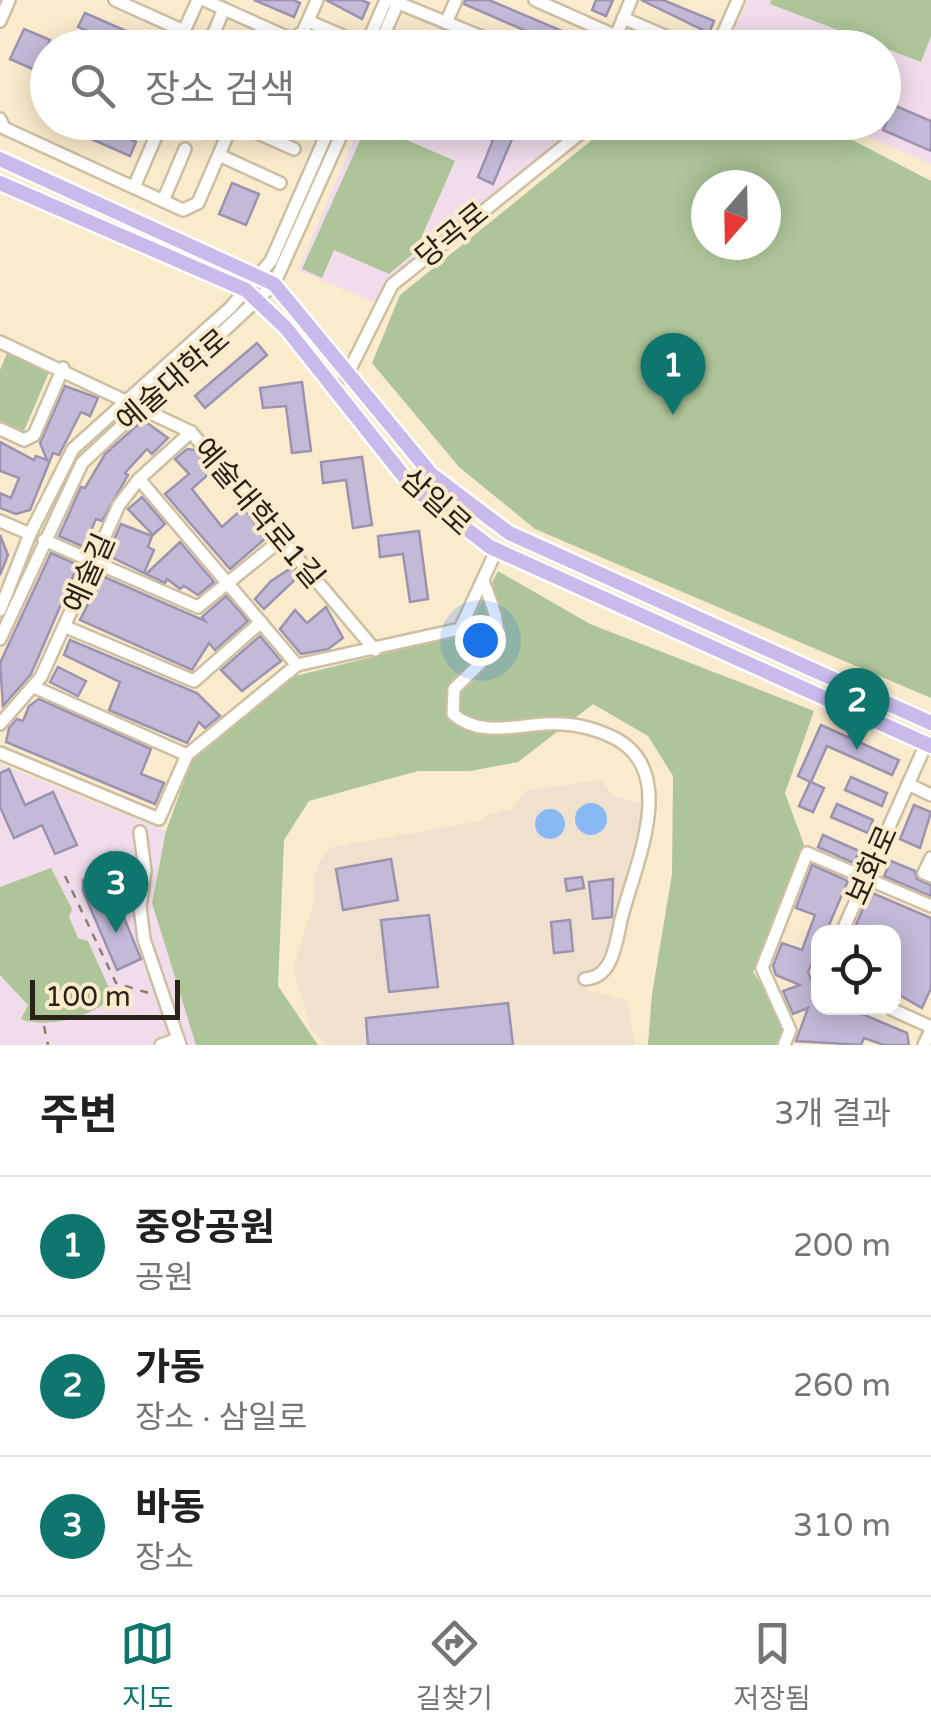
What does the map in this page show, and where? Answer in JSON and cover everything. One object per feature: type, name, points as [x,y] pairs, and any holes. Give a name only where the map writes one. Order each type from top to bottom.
[{"type":"main road","name":"삼일로","points":[[0,159],[260,274],[274,284],[430,474],[508,533],[931,723]]},
{"type":"main road","name":"삼일로","points":[[0,182],[246,290],[335,386],[414,488],[450,521],[496,551],[929,745]]},
{"type":"street","points":[[0,20],[9,0]]},
{"type":"street","points":[[115,0],[182,30]]},
{"type":"street","points":[[185,30],[201,0],[271,30]]},
{"type":"street","points":[[304,30],[317,0]]},
{"type":"street","points":[[446,23],[456,0]]},
{"type":"street","points":[[535,0],[591,30]]},
{"type":"street","points":[[618,30],[631,0]]},
{"type":"street","points":[[725,30],[738,0]]},
{"type":"street","points":[[393,1],[463,30]]},
{"type":"street","points":[[376,30],[393,1]]},
{"type":"street","points":[[384,30],[393,1]]},
{"type":"street","points":[[215,30],[224,9]]},
{"type":"street","points":[[623,18],[651,30]]},
{"type":"street","points":[[308,21],[329,30]]},
{"type":"street","points":[[0,119],[4,128],[30,140]]},
{"type":"street","points":[[30,140],[183,210],[198,202],[225,140]]},
{"type":"street","points":[[134,187],[154,140]]},
{"type":"street","points":[[274,140],[294,149]]},
{"type":"street","name":"예술대학로","points":[[0,610],[30,534],[73,449],[260,274],[270,261],[324,140]]},
{"type":"street","name":"예술대학로","points":[[0,639],[82,463],[260,302],[274,284],[338,140]]},
{"type":"street","name":"당곡로","points":[[346,376],[392,285],[572,140]]},
{"type":"street","points":[[163,200],[185,149]]},
{"type":"street","points":[[219,155],[280,182]]},
{"type":"street","name":"예술대학로1길","points":[[0,342],[63,368],[192,432],[375,650]]},
{"type":"street","points":[[0,429],[24,440],[34,435],[63,368]]},
{"type":"street","name":"예술길","points":[[0,724],[34,686],[66,626],[120,505],[139,480],[192,432]]},
{"type":"street","points":[[139,480],[296,664]]},
{"type":"street","points":[[0,521],[30,534]]},
{"type":"street","points":[[44,540],[198,607],[282,538]]},
{"type":"street","points":[[0,753],[159,819],[187,755],[296,664],[460,629],[496,551]]},
{"type":"street","points":[[483,581],[500,635],[496,646],[454,689],[453,714],[482,729],[562,722],[590,728],[631,748],[644,768],[648,818],[616,941],[606,970],[596,979],[585,980]]},
{"type":"street","points":[[66,626],[194,680],[261,622]]},
{"type":"street","points":[[34,686],[187,755]]},
{"type":"street","name":"보화로","points":[[845,925],[929,745]]},
{"type":"street","points":[[908,784],[931,794]]},
{"type":"street","points":[[140,832],[145,871],[140,907],[144,939],[179,1042],[162,1045]]},
{"type":"street","points":[[784,1045],[790,1030],[762,968],[807,853],[931,906]]},
{"type":"street","points":[[931,858],[924,873],[931,876]]},
{"type":"street","points":[[901,1014],[931,1028],[924,1045]]},
{"type":"path","points":[[65,876],[116,983],[154,994]]},
{"type":"path","points":[[44,1026],[48,1045]]},
{"type":"shaded area","points":[[748,0],[931,0],[931,164],[875,140],[901,140],[901,30],[734,30]]},
{"type":"shaded area","points":[[354,140],[561,140],[389,279],[378,304],[298,270]]},
{"type":"shaded area","points":[[0,764],[166,831],[152,903],[196,1045],[0,1045]]},
{"type":"shaded area","points":[[601,780],[613,796],[642,804],[606,950],[595,968],[580,978],[587,990],[627,1000],[635,1045],[327,1045],[311,1029],[293,968],[315,900],[314,879],[321,859],[332,847],[481,821],[489,814],[510,810],[527,790]]},
{"type":"green space","points":[[771,0],[931,0],[931,36],[921,62],[901,54],[901,30],[838,30],[770,4]]},
{"type":"green space","points":[[360,140],[407,140],[455,161],[415,252],[389,274],[334,250],[322,278],[302,269]]},
{"type":"green space","points":[[592,140],[852,140],[931,181],[931,698],[535,529],[459,467],[372,363],[400,295]]},
{"type":"green space","points":[[8,351],[50,370],[24,431],[0,421],[0,370]]},
{"type":"green space","points":[[498,571],[590,624],[814,711],[785,793],[804,845],[753,972],[787,1022],[778,1045],[648,1045],[652,994],[672,874],[673,776],[648,736],[593,704],[518,762],[470,771],[418,771],[309,801],[284,840],[278,986],[318,1045],[196,1045],[152,903],[166,831],[194,754],[291,677],[465,634]]},
{"type":"green space","points":[[51,868],[72,909],[69,917],[78,938],[88,941],[108,986],[119,990],[87,1013],[46,1023],[21,1019],[28,1005],[0,975],[0,887]]},
{"type":"water","points":[[591,803],[602,808],[607,819],[602,830],[591,835],[580,830],[575,819],[580,808]]},
{"type":"water","points":[[550,809],[564,818],[565,824],[556,838],[550,839],[536,830],[535,824],[544,810]]},
{"type":"building","points":[[254,0],[293,0],[300,3],[294,17]]},
{"type":"building","points":[[326,0],[361,0],[369,3],[362,19]]},
{"type":"building","points":[[465,0],[489,0],[560,30],[524,30],[464,4]]},
{"type":"building","points":[[596,0],[613,0],[606,16],[592,10]]},
{"type":"building","points":[[641,0],[663,0],[714,21],[710,30]]},
{"type":"building","points":[[85,13],[124,30],[85,30],[78,27]]},
{"type":"building","points":[[24,29],[30,32],[30,68],[10,59]]},
{"type":"building","points":[[901,108],[931,121],[931,151],[901,138]]},
{"type":"building","points":[[94,140],[132,140],[136,142],[130,156]]},
{"type":"building","points":[[493,140],[512,140],[493,184],[478,177]]},
{"type":"building","points":[[232,183],[259,194],[246,225],[219,214]]},
{"type":"building","points":[[257,343],[267,355],[205,408],[195,396]]},
{"type":"building","points":[[302,382],[311,451],[292,453],[286,406],[263,408],[260,388]]},
{"type":"building","points":[[65,386],[98,398],[90,416],[81,412],[59,455],[53,453],[30,510],[16,514],[0,508],[0,493],[11,498],[19,478],[0,471],[0,442],[34,460],[36,456],[47,460],[40,443]]},
{"type":"building","points":[[143,420],[168,438],[152,454],[147,449],[125,473],[128,475],[102,521],[96,519],[84,547],[59,536],[81,487],[85,488],[105,454]]},
{"type":"building","points":[[187,449],[194,450],[212,471],[192,489],[222,527],[243,508],[267,537],[230,569],[165,494],[189,474],[175,459]]},
{"type":"building","points":[[362,457],[372,525],[353,528],[346,480],[323,483],[321,462]]},
{"type":"building","points":[[142,497],[165,524],[153,535],[128,509]]},
{"type":"building","points":[[121,524],[152,536],[148,547],[154,550],[144,573],[107,555]]},
{"type":"building","points":[[419,531],[428,599],[410,602],[403,554],[380,557],[378,536]]},
{"type":"building","points":[[0,535],[8,555],[0,575]]},
{"type":"building","points":[[180,542],[214,582],[198,595],[167,579],[165,583],[146,574]]},
{"type":"building","points":[[51,553],[78,565],[31,674],[3,706],[0,663]]},
{"type":"building","points":[[293,567],[300,575],[264,609],[255,599],[271,581]]},
{"type":"building","points":[[102,576],[205,621],[202,617],[226,596],[248,621],[215,650],[209,643],[192,670],[80,620]]},
{"type":"building","points":[[326,607],[343,638],[328,649],[301,654],[280,629],[295,610],[307,623]]},
{"type":"building","points":[[260,636],[281,661],[242,691],[221,670]]},
{"type":"building","points":[[70,640],[197,693],[220,716],[205,728],[199,722],[187,743],[109,710],[120,682],[64,655]]},
{"type":"building","points":[[58,667],[86,681],[78,696],[50,682]]},
{"type":"building","points":[[39,699],[151,749],[141,774],[164,783],[155,804],[6,742],[9,728],[17,719],[23,721],[29,706]]},
{"type":"building","points":[[821,725],[899,760],[892,775],[827,746],[811,782],[824,788],[813,812],[799,806],[810,782],[798,776]]},
{"type":"building","points":[[9,769],[25,805],[53,792],[77,845],[55,854],[42,825],[14,838],[0,807],[0,773]]},
{"type":"building","points":[[851,777],[887,793],[882,806],[845,790]]},
{"type":"building","points":[[837,804],[873,820],[868,833],[831,817]]},
{"type":"building","points":[[914,805],[931,812],[920,848],[900,839]]},
{"type":"building","points":[[823,835],[859,851],[854,863],[818,847]]},
{"type":"building","points":[[110,852],[135,864],[120,908],[141,959],[117,970],[83,891],[83,880],[95,885]]},
{"type":"building","points":[[391,859],[398,900],[343,910],[336,869]]},
{"type":"building","points":[[891,861],[915,871],[917,879],[931,885],[931,896],[884,876]]},
{"type":"building","points":[[812,865],[848,881],[829,925],[811,925],[815,915],[796,908]]},
{"type":"building","points":[[582,877],[584,888],[567,891],[565,879]]},
{"type":"building","points":[[613,879],[612,917],[593,919],[589,882]]},
{"type":"building","points":[[870,892],[931,918],[931,988],[922,1008],[901,996],[901,925],[856,925]]},
{"type":"building","points":[[429,915],[438,987],[389,992],[381,920]]},
{"type":"building","points":[[570,920],[573,951],[554,953],[551,922]]},
{"type":"building","points":[[811,926],[808,972],[811,1015],[865,1015],[907,1033],[909,1045],[884,1045],[864,1038],[861,1045],[796,1041],[808,1008],[793,1014],[783,991],[800,985],[776,975],[773,966],[782,943],[802,950]]},
{"type":"building","points":[[508,1003],[513,1045],[368,1045],[366,1018]]},
{"type":"place","name":"중앙공원","points":[[673,415]]},
{"type":"place","name":"가동","points":[[857,750]]},
{"type":"place","name":"바동","points":[[116,933]]}]
